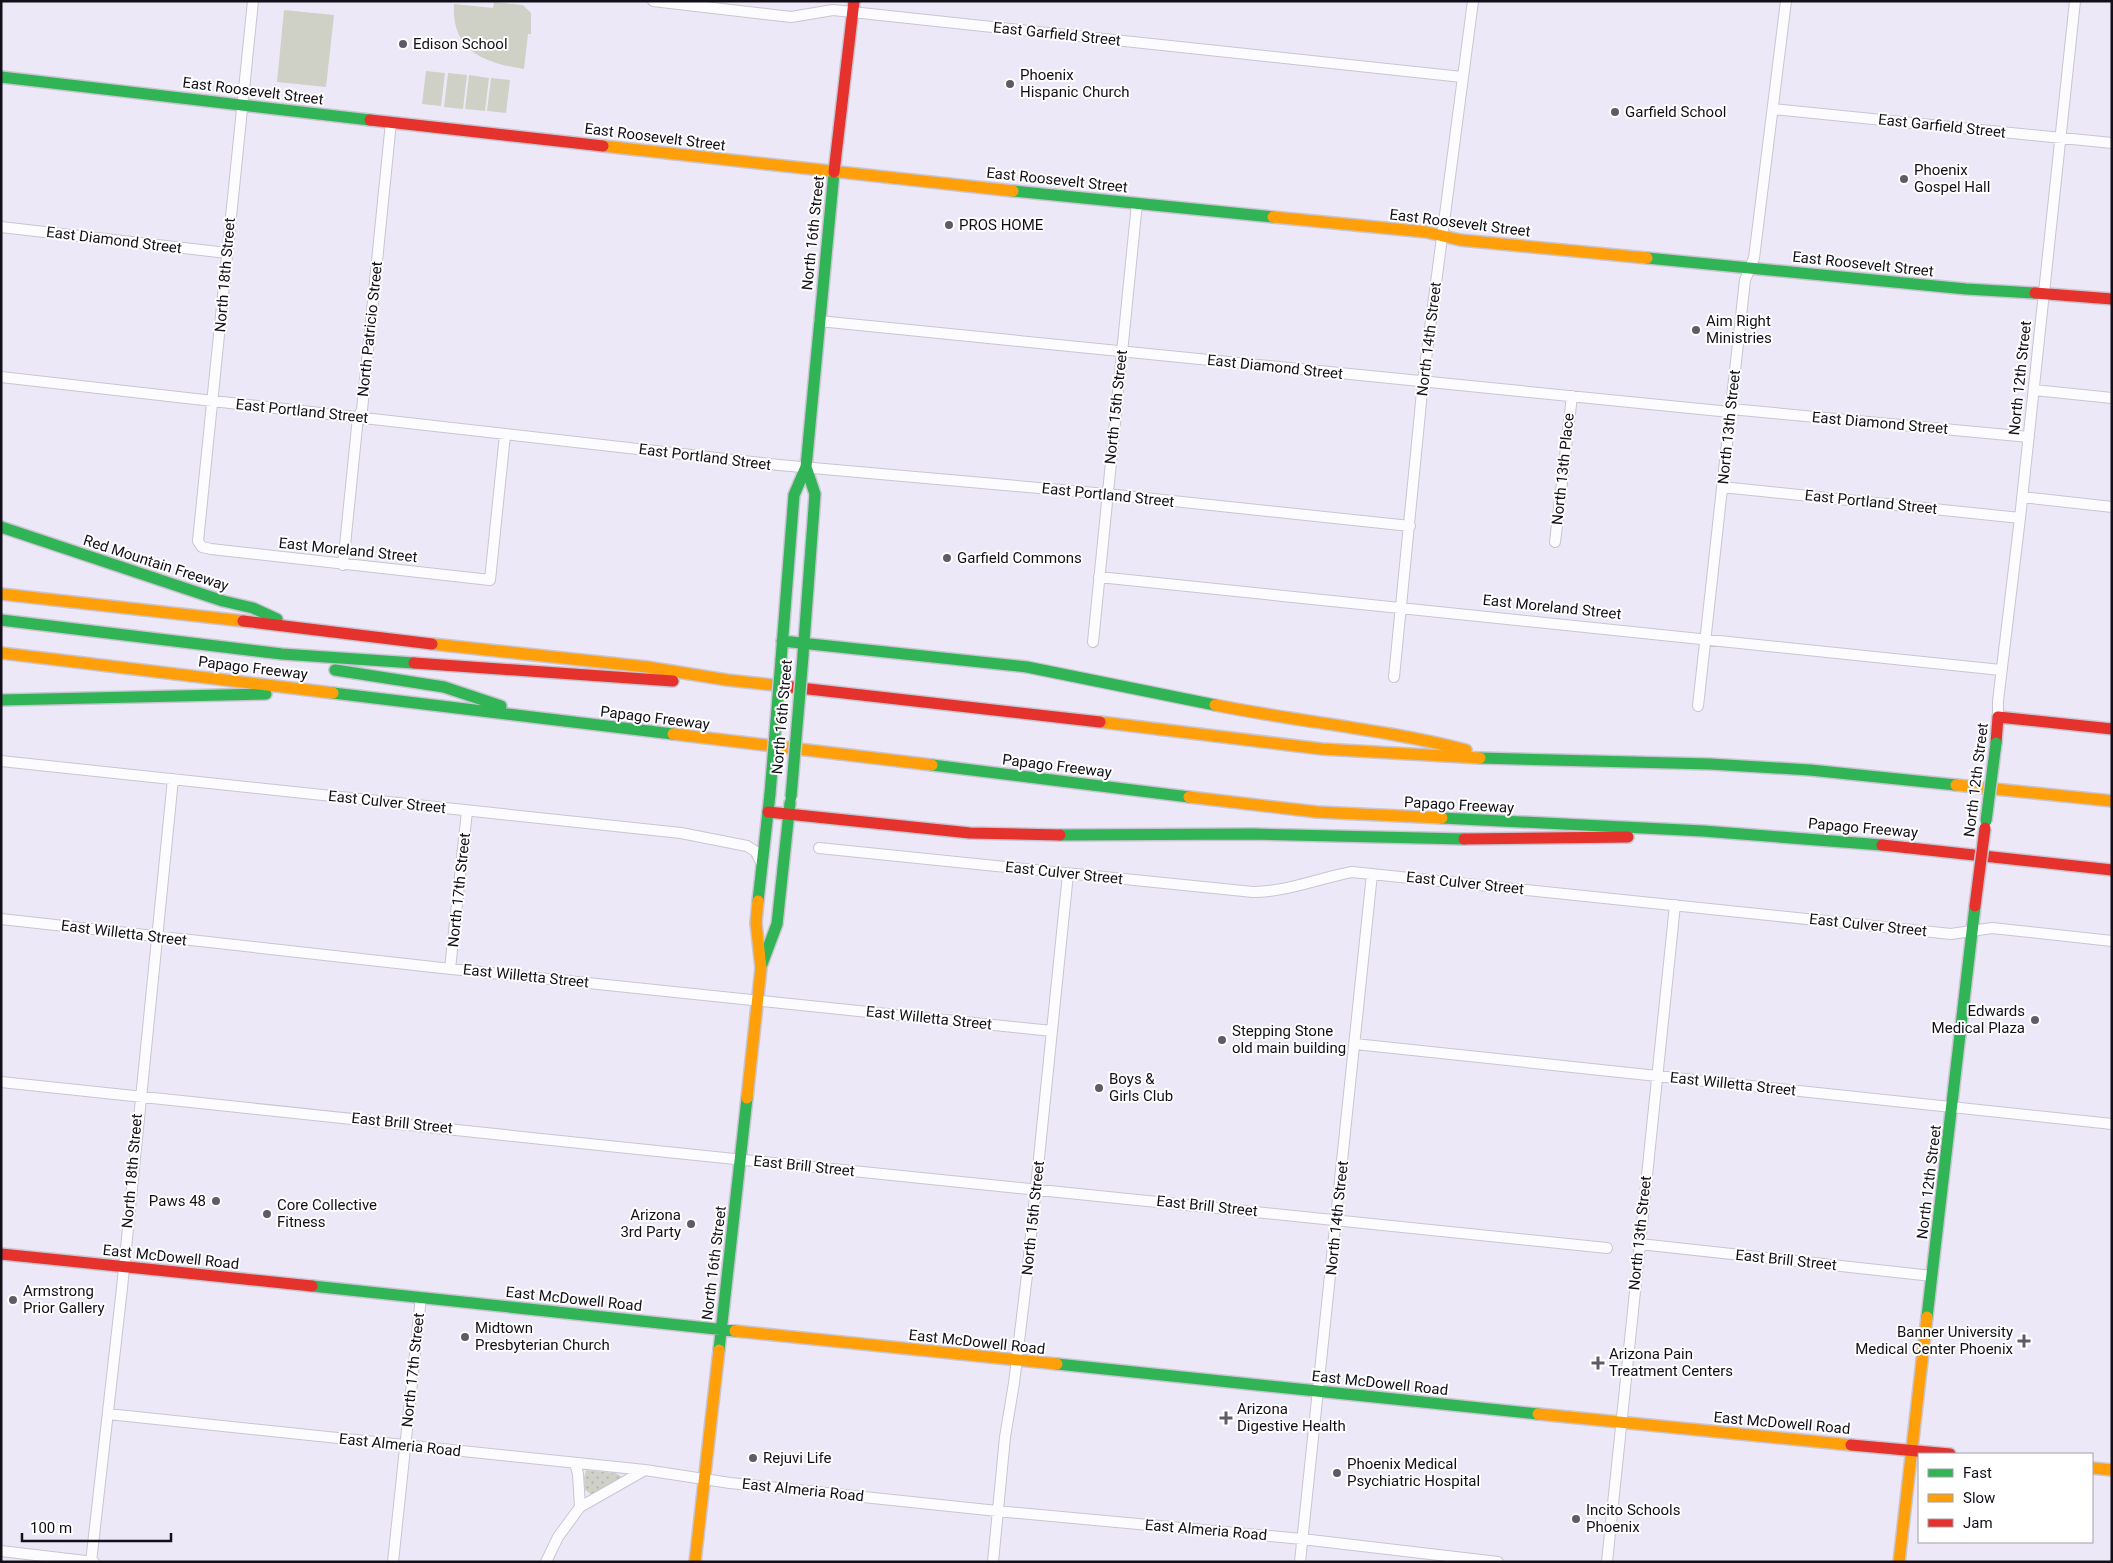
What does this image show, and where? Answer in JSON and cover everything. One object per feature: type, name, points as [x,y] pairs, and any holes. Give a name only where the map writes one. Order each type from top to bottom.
[{"type":"main road","name":"North 16th Street","points":[[695,1562],[761,968],[756,922],[782,660],[794,495],[806,467],[834,173],[853,7]]},
{"type":"main road","name":"East Roosevelt Street","points":[[1,77],[834,173],[1426,232],[1442,237],[1966,289],[2112,299]]},
{"type":"main road","name":"North 16th Street","points":[[761,968],[777,924],[791,796],[815,494],[806,467]]},
{"type":"main road","name":"Red Mountain Freeway","points":[[1,527],[223,601],[253,608],[301,629]]},
{"type":"main road","points":[[1,534],[59,547]]},
{"type":"main road","points":[[1,594],[647,667],[727,680],[1322,748],[1506,760],[1710,764],[1810,770],[2112,800]]},
{"type":"main road","points":[[1,620],[444,687],[541,719]]},
{"type":"main road","points":[[1,629],[387,663],[653,681],[727,680]]},
{"type":"main road","points":[[782,641],[1045,670],[1266,715],[1416,737],[1506,760]]},
{"type":"main road","name":"Papago Freeway","points":[[1,653],[1317,812],[1703,831],[1909,847],[2112,870]]},
{"type":"main road","points":[[1,700],[154,698],[317,692]]},
{"type":"main road","points":[[1998,717],[2112,730]]},
{"type":"main road","name":"North 12th Street","points":[[1899,1562],[1932,1276],[1954,1108],[1972,932],[1998,717]]},
{"type":"main road","points":[[768,812],[970,833],[1020,836],[1253,834],[1503,840],[1606,839],[1703,831]]},
{"type":"main road","name":"East McDowell Road","points":[[1,1254],[1318,1392],[1940,1453]]},
{"type":"main road","points":[[2093,1468],[2112,1470]]},
{"type":"street","name":"North 18th Street","points":[[202,547],[198,541],[198,536],[253,1]]},
{"type":"street","name":"East Garfield Street","points":[[653,1],[791,16],[853,7],[1462,77]]},
{"type":"street","name":"North 14th Street","points":[[1394,677],[1423,382],[1473,1]]},
{"type":"street","name":"North 13th Street","points":[[1698,706],[1745,280],[1754,258],[1786,1]]},
{"type":"street","name":"North 12th Street","points":[[1998,717],[2001,670],[2020,518],[2076,1]]},
{"type":"street","name":"East Garfield Street","points":[[1773,109],[2112,143]]},
{"type":"street","name":"North Patricio Street","points":[[343,565],[358,417],[362,410],[391,122]]},
{"type":"street","name":"North 15th Street","points":[[1093,642],[1137,203]]},
{"type":"street","name":"East Diamond Street","points":[[1,227],[227,253]]},
{"type":"street","name":"East Diamond Street","points":[[819,321],[1423,382],[2028,437]]},
{"type":"street","name":"East Portland Street","points":[[1,377],[505,435],[806,467],[1107,494],[1410,526]]},
{"type":"street","points":[[2034,390],[2112,398]]},
{"type":"street","name":"North 13th Place","points":[[1555,542],[1572,396]]},
{"type":"street","name":"East Moreland Street","points":[[202,547],[343,565],[490,580],[505,435]]},
{"type":"street","name":"East Portland Street","points":[[1722,486],[2020,518]]},
{"type":"street","points":[[2022,498],[2112,508]]},
{"type":"street","name":"East Moreland Street","points":[[1099,577],[1706,638],[2001,670]]},
{"type":"street","name":"East Culver Street","points":[[1,761],[681,833],[740,844],[755,851],[762,865]]},
{"type":"street","name":"North 18th Street","points":[[92,1562],[173,779]]},
{"type":"street","name":"North 17th Street","points":[[450,969],[467,811]]},
{"type":"street","name":"East Culver Street","points":[[819,848],[1266,892],[1352,872],[1951,934],[1992,928],[2112,940]]},
{"type":"street","name":"North 15th Street","points":[[992,1562],[1005,1437],[1017,1361],[1036,1190],[1068,874]]},
{"type":"street","name":"North 14th Street","points":[[1300,1562],[1372,874]]},
{"type":"street","name":"North 13th Street","points":[[1607,1562],[1675,905]]},
{"type":"street","name":"East Willetta Street","points":[[1,919],[450,969],[1052,1031]]},
{"type":"street","name":"East Willetta Street","points":[[1355,1044],[2112,1124]]},
{"type":"street","name":"East Brill Street","points":[[1,1082],[1608,1248]]},
{"type":"street","name":"East Brill Street","points":[[1640,1244],[1932,1276]]},
{"type":"street","name":"North 17th Street","points":[[393,1562],[421,1297]]},
{"type":"street","name":"East Almeria Road","points":[[108,1414],[645,1470],[704,1479],[998,1511],[1302,1539],[1498,1562]]},
{"type":"street","points":[[574,1463],[578,1474],[580,1507]]},
{"type":"street","points":[[546,1562],[558,1537],[580,1507],[645,1470]]},
{"type":"street","points":[[1,1551],[92,1562]]},
{"type":"shaded area","points":[[494,2],[523,5],[531,13],[531,34],[528,34],[524,69],[496,63],[473,52],[458,33],[454,4],[493,8]]},
{"type":"shaded area","points":[[284,10],[334,15],[326,87],[277,82]]},
{"type":"shaded area","points":[[426,71],[445,73],[441,106],[422,104]]},
{"type":"shaded area","points":[[448,73],[467,75],[463,109],[444,107]]},
{"type":"shaded area","points":[[469,75],[489,78],[485,111],[465,109]]},
{"type":"shaded area","points":[[491,78],[510,80],[506,113],[487,111]]},
{"type":"shaded area","points":[[586,1470],[615,1473],[621,1476],[592,1495],[585,1490],[584,1478]]},
{"type":"traffic: fast","points":[[1,77],[370,120]]},
{"type":"traffic: fast","points":[[781,660],[794,495],[806,467],[834,172]]},
{"type":"traffic: fast","points":[[1013,191],[1273,217]]},
{"type":"traffic: fast","points":[[1647,258],[1966,289],[2035,293]]},
{"type":"traffic: fast","points":[[803,655],[815,494],[806,467]]},
{"type":"traffic: fast","points":[[1,527],[223,601],[253,608],[277,619]]},
{"type":"traffic: fast","points":[[1,620],[282,654],[414,663]]},
{"type":"traffic: fast","points":[[782,641],[1027,667],[1215,705]]},
{"type":"traffic: fast","points":[[791,797],[803,656]]},
{"type":"traffic: fast","points":[[770,794],[781,660]]},
{"type":"traffic: fast","points":[[335,670],[444,687],[501,706]]},
{"type":"traffic: fast","points":[[333,693],[673,734]]},
{"type":"traffic: fast","points":[[1,700],[266,694]]},
{"type":"traffic: fast","points":[[1986,821],[1996,743]]},
{"type":"traffic: fast","points":[[1480,758],[1710,764],[1810,770],[1956,785]]},
{"type":"traffic: fast","points":[[932,765],[1189,797]]},
{"type":"traffic: fast","points":[[758,901],[770,794]]},
{"type":"traffic: fast","points":[[762,964],[777,924],[790,803]]},
{"type":"traffic: fast","points":[[1442,818],[1703,831],[1882,845]]},
{"type":"traffic: fast","points":[[1060,835],[1253,834],[1464,839]]},
{"type":"traffic: fast","points":[[1927,1317],[1975,906]]},
{"type":"traffic: fast","points":[[719,1350],[747,1098]]},
{"type":"traffic: fast","points":[[312,1286],[735,1331]]},
{"type":"traffic: fast","points":[[1057,1364],[1538,1414]]},
{"type":"traffic: slow","points":[[603,146],[1013,191]]},
{"type":"traffic: slow","points":[[1273,217],[1426,232],[1460,240],[1647,258]]},
{"type":"traffic: slow","points":[[1,594],[243,621]]},
{"type":"traffic: slow","points":[[432,644],[647,667],[727,680],[791,687]]},
{"type":"traffic: slow","points":[[1,653],[333,693]]},
{"type":"traffic: slow","points":[[1215,705],[1404,736],[1466,750]]},
{"type":"traffic: slow","points":[[1100,722],[1322,749],[1480,758]]},
{"type":"traffic: slow","points":[[673,734],[932,765]]},
{"type":"traffic: slow","points":[[1956,785],[2112,801]]},
{"type":"traffic: slow","points":[[1189,797],[1317,812],[1442,818]]},
{"type":"traffic: slow","points":[[747,1098],[761,968],[756,923],[758,901]]},
{"type":"traffic: slow","points":[[1899,1562],[1927,1317]]},
{"type":"traffic: slow","points":[[735,1331],[1057,1364]]},
{"type":"traffic: slow","points":[[695,1562],[719,1350]]},
{"type":"traffic: slow","points":[[1538,1414],[1851,1445]]},
{"type":"traffic: slow","points":[[2093,1468],[2112,1470]]},
{"type":"traffic: jam","points":[[834,172],[854,1]]},
{"type":"traffic: jam","points":[[370,120],[603,146]]},
{"type":"traffic: jam","points":[[2035,293],[2112,299]]},
{"type":"traffic: jam","points":[[243,621],[432,644]]},
{"type":"traffic: jam","points":[[414,663],[673,681]]},
{"type":"traffic: jam","points":[[791,687],[1100,722]]},
{"type":"traffic: jam","points":[[1996,743],[1998,717],[2112,729]]},
{"type":"traffic: jam","points":[[768,812],[970,833],[1060,835]]},
{"type":"traffic: jam","points":[[1975,906],[1985,828]]},
{"type":"traffic: jam","points":[[1464,839],[1628,837]]},
{"type":"traffic: jam","points":[[1882,845],[2112,870]]},
{"type":"traffic: jam","points":[[1,1254],[312,1286]]},
{"type":"traffic: jam","points":[[1851,1445],[1939,1453]]},
{"type":"place","name":"Edison School","points":[[403,44]]},
{"type":"place","name":"Phoenix Hispanic Church","points":[[1010,84]]},
{"type":"place","name":"Garfield School","points":[[1615,112]]},
{"type":"place","name":"Phoenix Gospel Hall","points":[[1904,179]]},
{"type":"place","name":"PROS HOME","points":[[949,225]]},
{"type":"place","name":"Aim Right Ministries","points":[[1696,330]]},
{"type":"place","name":"Garfield Commons","points":[[947,558]]},
{"type":"place","name":"Edwards Medical Plaza","points":[[2035,1020]]},
{"type":"place","name":"Stepping Stone old main building","points":[[1222,1040]]},
{"type":"place","name":"Boys & Girls Club","points":[[1099,1088]]},
{"type":"place","name":"Paws 48","points":[[216,1201]]},
{"type":"place","name":"Core Collective Fitness","points":[[267,1214]]},
{"type":"place","name":"Arizona 3rd Party","points":[[691,1224]]},
{"type":"place","name":"Armstrong Prior Gallery","points":[[13,1300]]},
{"type":"place","name":"Midtown Presbyterian Church","points":[[465,1337]]},
{"type":"place","name":"Banner University Medical Center Phoenix","points":[[2024,1341]]},
{"type":"place","name":"Arizona Pain Treatment Centers","points":[[1598,1363]]},
{"type":"place","name":"Arizona Digestive Health","points":[[1226,1418]]},
{"type":"place","name":"Rejuvi Life","points":[[753,1458]]},
{"type":"place","name":"Phoenix Medical Psychiatric Hospital","points":[[1337,1473]]},
{"type":"place","name":"Incito Schools Phoenix","points":[[1576,1519]]}]
